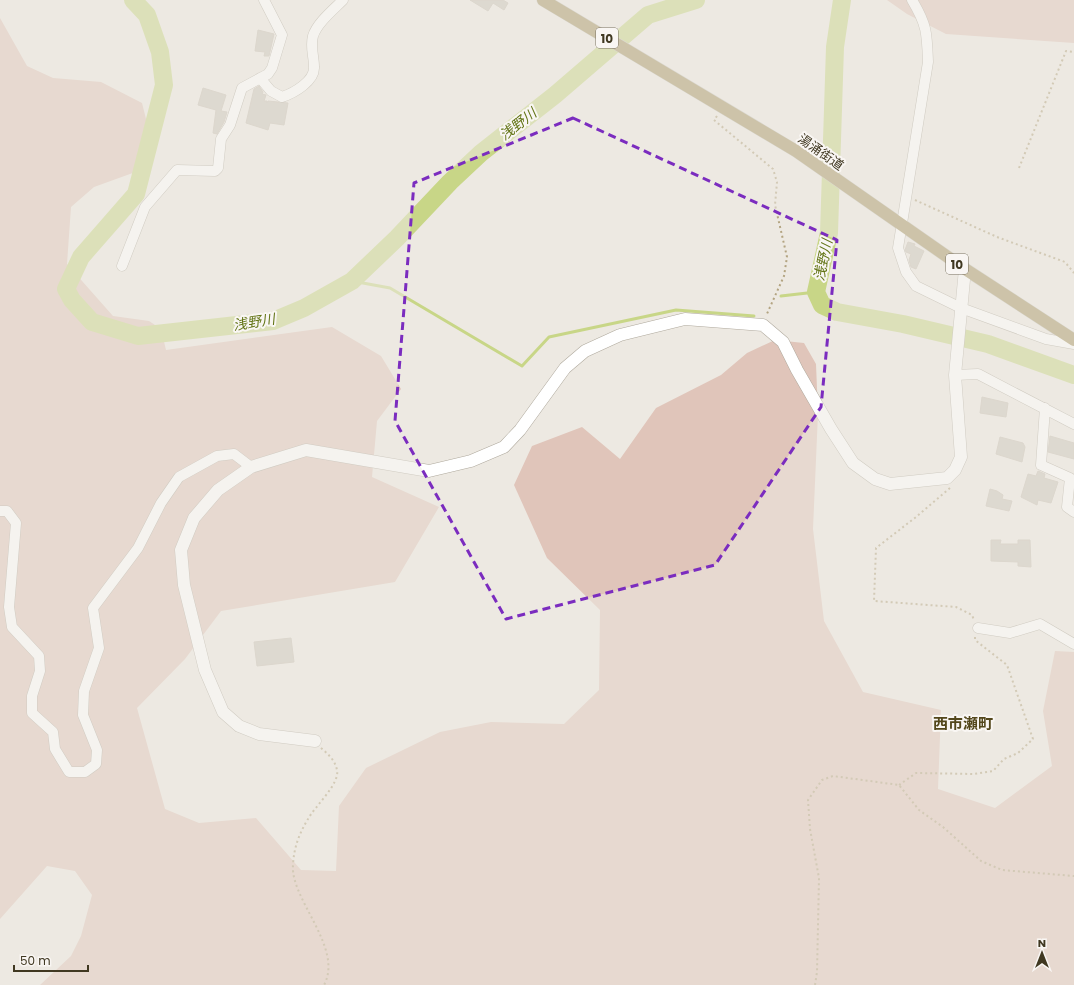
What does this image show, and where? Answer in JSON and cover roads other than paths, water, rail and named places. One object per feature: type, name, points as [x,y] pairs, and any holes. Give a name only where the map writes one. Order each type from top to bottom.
[{"type":"main road","name":"湯涌街道","points":[[543,0],[723,106],[796,151],[965,270],[1074,340]]},
{"type":"street","points":[[122,266],[145,207],[177,170],[215,171],[218,168],[221,139],[230,125],[242,88],[268,74],[272,68],[282,35],[264,0]]},
{"type":"street","points":[[260,78],[271,91],[282,97],[293,94],[311,77],[314,68],[311,52],[313,35],[319,25],[343,0]]},
{"type":"street","points":[[912,0],[920,14],[927,32],[928,62],[905,196],[898,248],[906,272],[916,286],[960,314],[1046,339],[1074,344]]},
{"type":"street","points":[[315,741],[259,734],[239,726],[223,712],[205,670],[184,585],[181,550],[194,518],[218,490],[251,467],[306,450],[429,471],[471,461],[504,447],[520,430],[566,368],[585,350],[620,335],[685,319],[763,325],[783,342],[820,410],[853,463],[875,479],[890,484],[946,478],[955,470],[961,457],[955,362],[965,270]]},
{"type":"street","points":[[955,375],[978,374],[1074,424]]},
{"type":"street","points":[[1045,408],[1041,465],[1070,478],[1066,507],[1074,512]]},
{"type":"street","points":[[0,511],[7,511],[16,523],[9,607],[12,627],[39,656],[40,671],[32,696],[32,713],[53,732],[55,749],[69,772],[85,772],[96,764],[97,750],[83,715],[84,691],[99,648],[93,608],[138,548],[161,503],[179,477],[217,456],[234,454],[251,467]]},
{"type":"street","points":[[978,628],[1010,633],[1040,624],[1074,644]]},
{"type":"waterway","name":"浅野川","points":[[133,0],[147,15],[160,52],[164,85],[136,194],[81,257],[66,289],[72,300],[92,322],[138,336],[273,321],[304,308],[352,281],[397,238],[450,182],[481,153],[555,95],[648,15],[696,0]]},
{"type":"waterway","name":"浅野川","points":[[842,0],[835,47],[829,233],[816,292],[822,305],[837,312],[903,324],[988,344],[1074,375]]},
{"type":"waterway","points":[[352,281],[390,288],[522,366],[549,337],[676,310],[754,316]]},
{"type":"waterway","points":[[781,296],[816,292]]},
{"type":"district","name":"西市瀬町","points":[[963,723]]}]
